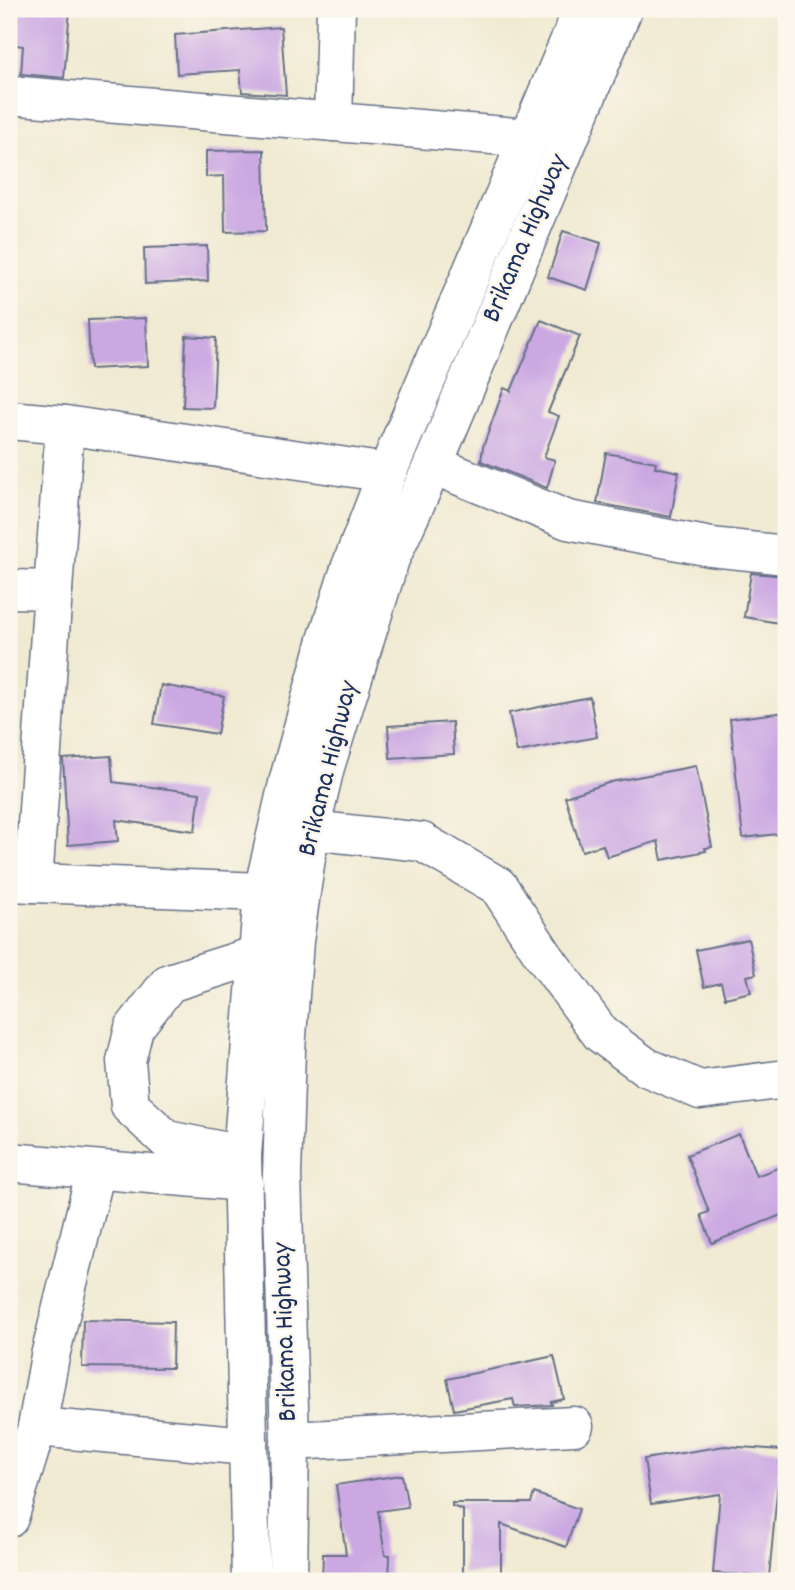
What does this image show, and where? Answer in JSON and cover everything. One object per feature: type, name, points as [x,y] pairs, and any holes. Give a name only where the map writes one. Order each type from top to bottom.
[{"type":"main road","points":[[333,122],[336,9]]},
{"type":"main road","name":"Brikama Highway","points":[[251,1581],[243,1168],[263,892],[289,779],[327,640],[350,569],[387,473],[583,9]]},
{"type":"main road","name":"Brikama Highway","points":[[288,1581],[290,1441],[282,1175],[285,1064],[295,941],[310,830],[325,767],[390,559],[433,465],[623,9]]},
{"type":"main road","points":[[9,95],[528,138]]},
{"type":"main road","points":[[9,420],[65,425],[387,473]]},
{"type":"main road","points":[[65,425],[53,590],[21,883],[263,892]]},
{"type":"main road","points":[[433,465],[568,520],[711,547],[786,555]]},
{"type":"main road","points":[[9,589],[53,590]]},
{"type":"main road","points":[[310,830],[422,842],[498,886],[544,956],[601,1034],[646,1067],[700,1090],[786,1079]]},
{"type":"main road","points":[[243,1168],[167,1140],[130,1106],[126,1061],[134,1028],[169,984],[257,955]]},
{"type":"main road","points":[[9,1162],[96,1170],[243,1168]]},
{"type":"main road","points":[[9,1518],[37,1427],[50,1356],[96,1170]]},
{"type":"main road","points":[[290,1441],[574,1426]]},
{"type":"main road","points":[[37,1427],[248,1446]]},
{"type":"building","points":[[12,9],[70,9],[64,78],[21,74],[23,46],[9,44]]},
{"type":"building","points":[[281,27],[286,95],[242,92],[240,70],[177,74],[175,35]]},
{"type":"building","points":[[264,150],[266,231],[225,232],[224,176],[206,177],[206,151]]},
{"type":"building","points":[[563,231],[601,243],[587,290],[548,277]]},
{"type":"building","points":[[207,246],[208,281],[145,284],[144,248]]},
{"type":"building","points":[[146,318],[148,366],[90,369],[88,320]]},
{"type":"building","points":[[541,320],[580,336],[548,412],[559,416],[544,457],[555,460],[547,488],[481,461],[483,447],[504,388],[511,391]]},
{"type":"building","points":[[186,336],[216,338],[213,408],[183,407]]},
{"type":"building","points":[[606,453],[656,462],[655,467],[679,472],[671,517],[597,503]]},
{"type":"building","points":[[751,573],[786,576],[779,623],[744,617]]},
{"type":"building","points":[[161,685],[224,696],[217,734],[154,724]]},
{"type":"building","points":[[590,697],[597,737],[517,752],[509,713]]},
{"type":"building","points":[[786,712],[786,833],[743,838],[730,719]]},
{"type":"building","points":[[452,722],[454,754],[390,758],[388,726]]},
{"type":"building","points":[[111,756],[113,782],[200,793],[195,831],[116,820],[118,841],[68,845],[63,759]]},
{"type":"building","points":[[696,766],[712,847],[705,848],[706,851],[662,860],[658,841],[607,857],[603,845],[582,851],[565,797],[611,782]]},
{"type":"building","points":[[748,939],[756,974],[747,976],[751,992],[725,998],[721,983],[704,987],[696,950]]},
{"type":"building","points":[[739,1134],[756,1176],[786,1165],[786,1213],[712,1243],[701,1215],[709,1212],[687,1155]]},
{"type":"building","points":[[83,1320],[173,1322],[172,1368],[82,1367]]},
{"type":"building","points":[[554,1356],[564,1399],[551,1402],[552,1405],[515,1407],[513,1399],[454,1410],[447,1379]]},
{"type":"building","points":[[725,1446],[781,1450],[769,1577],[713,1573],[720,1494],[651,1504],[644,1459]]},
{"type":"building","points":[[402,1475],[408,1507],[378,1511],[385,1555],[390,1555],[389,1581],[322,1581],[323,1554],[346,1554],[336,1485]]},
{"type":"building","points":[[534,1493],[579,1509],[566,1547],[501,1524],[501,1573],[463,1573],[463,1510],[452,1506],[452,1503],[531,1503]]}]
